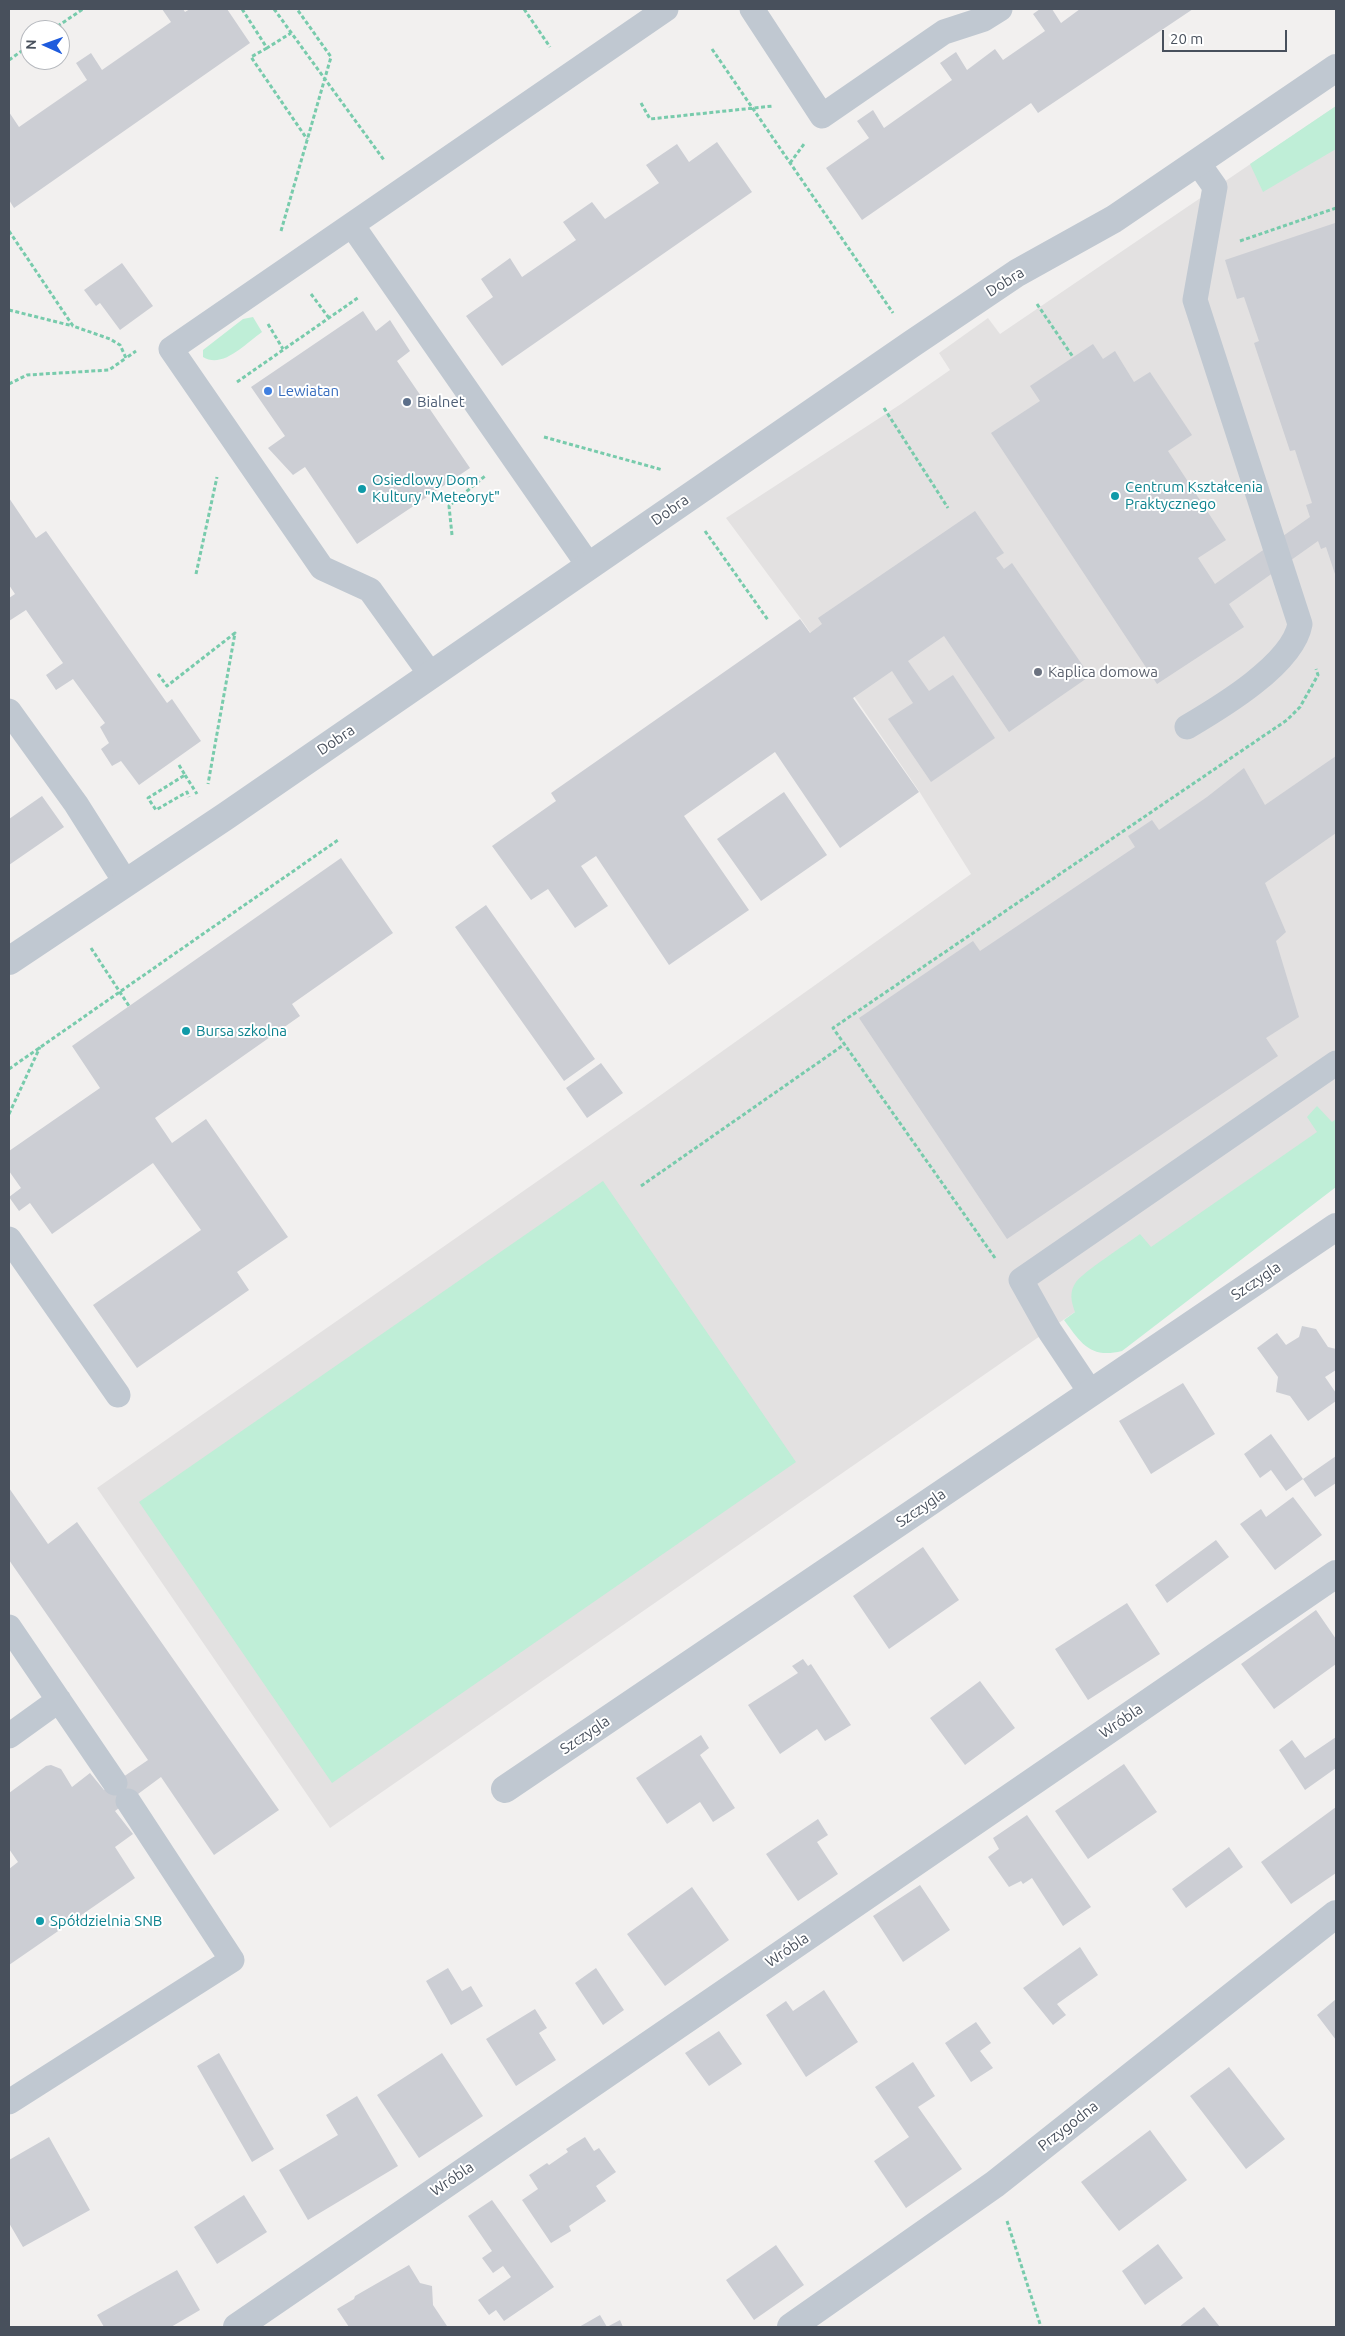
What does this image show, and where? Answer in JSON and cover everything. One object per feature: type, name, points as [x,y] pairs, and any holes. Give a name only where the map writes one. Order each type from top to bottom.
[{"type":"street","name":"Dobra","points":[[9,961],[226,816],[1017,273],[1114,219],[1336,68]]},
{"type":"street","name":"Szczygla","points":[[505,1789],[1336,1227]]},
{"type":"street","name":"Wróbla","points":[[237,2327],[1336,1574]]},
{"type":"street","name":"Przygodna","points":[[791,2327],[995,2184],[1336,1914]]},
{"type":"lane","points":[[431,675],[370,590],[322,568],[171,349],[666,9]]},
{"type":"lane","points":[[752,9],[822,116],[944,32],[984,19],[1000,9]]},
{"type":"lane","points":[[1187,727],[1235,698],[1285,654],[1294,643],[1300,624],[1194,300],[1214,187],[1198,162]]},
{"type":"lane","points":[[352,225],[589,566]]},
{"type":"lane","points":[[9,711],[76,804],[126,883]]},
{"type":"lane","points":[[1091,1393],[1049,1330],[1022,1280],[1336,1063]]},
{"type":"lane","points":[[9,1239],[118,1395]]},
{"type":"lane","points":[[9,1627],[122,1792],[232,1960],[9,2102]]},
{"type":"lane","points":[[9,1736],[59,1700]]},
{"type":"path","points":[[67,20],[83,9]]},
{"type":"path","points":[[242,9],[267,48]]},
{"type":"path","points":[[274,9],[324,80],[405,188]]},
{"type":"path","points":[[265,284],[331,57],[297,9]]},
{"type":"path","points":[[524,9],[570,76]]},
{"type":"path","points":[[291,33],[251,57],[307,139]]},
{"type":"path","points":[[712,49],[913,343]]},
{"type":"path","points":[[9,60],[20,52]]},
{"type":"path","points":[[641,103],[650,119],[812,102]]},
{"type":"path","points":[[1202,254],[1336,208]]},
{"type":"path","points":[[9,231],[73,326]]},
{"type":"path","points":[[314,297],[329,318]]},
{"type":"path","points":[[245,374],[345,306]]},
{"type":"path","points":[[1039,307],[1073,357]]},
{"type":"path","points":[[9,310],[73,326],[110,339],[120,345],[124,352]]},
{"type":"path","points":[[271,329],[283,349]]},
{"type":"path","points":[[9,384],[27,375],[109,370],[126,358]]},
{"type":"path","points":[[847,388],[868,409],[878,399],[948,508]]},
{"type":"path","points":[[488,422],[710,482]]},
{"type":"path","points":[[196,574],[227,431]]},
{"type":"path","points":[[452,535],[449,506],[471,490]]},
{"type":"path","points":[[684,501],[768,620]]},
{"type":"path","points":[[1022,1280],[1002,1268],[833,1028],[1287,720],[1300,707],[1318,675],[1300,624]]},
{"type":"path","points":[[158,674],[167,686],[235,633],[207,787],[226,816]]},
{"type":"path","points":[[179,765],[185,775],[148,798],[156,810],[187,792],[190,800],[183,804]]},
{"type":"path","points":[[9,1069],[338,840]]},
{"type":"path","points":[[64,925],[80,948],[88,943],[129,1006]]},
{"type":"path","points":[[641,1186],[845,1044]]},
{"type":"path","points":[[9,1114],[40,1047]]},
{"type":"path","points":[[995,2184],[1041,2327]]},
{"type":"shaded area","points":[[1336,106],[1336,1131],[330,1828],[97,1488],[644,1107],[971,874],[919,791],[801,619],[726,518],[950,370],[939,353],[988,318],[1000,334]]},
{"type":"green space","points":[[1336,106],[1336,149],[1263,192],[1250,164]]},
{"type":"green space","points":[[253,317],[262,332],[226,358],[211,360],[203,357],[203,350],[243,319]]},
{"type":"green space","points":[[1317,1106],[1332,1122],[1336,1119],[1336,1187],[1122,1351],[1102,1353],[1094,1351],[1081,1342],[1064,1320],[1075,1312],[1072,1293],[1080,1277],[1140,1234],[1151,1247],[1317,1132],[1307,1117]]},
{"type":"green space","points":[[603,1181],[796,1462],[332,1783],[139,1502]]},
{"type":"building","points":[[162,9],[183,9],[185,12],[190,9],[227,9],[250,43],[14,208],[9,200],[9,112],[19,127],[87,80],[76,63],[91,53],[102,70],[171,22]]},
{"type":"building","points":[[1040,9],[1052,9],[1061,23],[1080,9],[1193,9],[1038,113],[1031,103],[862,220],[826,168],[869,138],[857,121],[873,110],[884,128],[952,80],[940,63],[956,52],[967,70],[995,49],[1003,60],[1045,31],[1033,14]]},
{"type":"building","points":[[717,142],[752,192],[502,366],[466,316],[493,297],[481,279],[510,258],[522,277],[576,240],[563,222],[592,202],[605,219],[659,183],[646,165],[677,144],[689,162]]},
{"type":"building","name":"Centrum Kształcenia Praktycznego","points":[[1335,223],[1336,577],[1326,547],[1321,549],[1318,541],[1229,604],[1244,627],[1157,684],[991,433],[1040,401],[1030,386],[1093,344],[1103,359],[1115,351],[1134,382],[1150,372],[1192,435],[1168,451],[1226,540],[1198,558],[1215,584],[1310,517],[1306,505],[1312,503],[1295,450],[1290,451],[1254,343],[1259,341],[1244,297],[1237,299],[1225,260]]},
{"type":"building","points":[[122,263],[153,306],[120,330],[100,303],[96,306],[84,290]]},
{"type":"building","points":[[363,311],[376,331],[390,320],[410,351],[397,361],[470,468],[357,544],[305,467],[293,475],[268,448],[285,436],[251,387]]},
{"type":"building","points":[[9,498],[36,538],[46,531],[167,703],[172,699],[201,741],[139,785],[121,761],[112,766],[101,749],[109,743],[100,727],[105,723],[73,679],[56,690],[46,675],[63,663],[26,610],[9,621],[9,598],[15,594],[9,585]]},
{"type":"building","points":[[975,511],[1004,553],[996,558],[1004,569],[1012,563],[1090,676],[1009,732],[944,636],[908,661],[929,691],[953,675],[995,738],[931,782],[888,719],[913,703],[892,671],[853,698],[919,792],[840,848],[775,752],[684,816],[749,910],[669,965],[596,856],[581,866],[608,906],[575,928],[548,889],[531,900],[492,846],[556,801],[551,793],[800,619],[810,633],[822,624],[818,618]]},
{"type":"building","points":[[1336,756],[1336,833],[1265,883],[1286,932],[1276,941],[1299,1017],[1266,1038],[1278,1056],[1007,1239],[859,1018],[973,941],[980,951],[1135,847],[1128,836],[1152,820],[1159,830],[1207,797],[1244,768],[1265,805]]},
{"type":"building","points":[[784,792],[827,855],[761,901],[717,839]]},
{"type":"building","points":[[42,796],[64,827],[9,865],[9,819]]},
{"type":"building","name":"Bursa szkolna","points":[[341,858],[393,933],[292,1004],[300,1016],[155,1118],[172,1143],[206,1119],[288,1237],[237,1272],[249,1290],[137,1368],[93,1305],[201,1230],[153,1163],[52,1234],[30,1203],[19,1211],[9,1197],[21,1188],[9,1171],[9,1151],[100,1088],[72,1046]]},
{"type":"building","points":[[486,905],[595,1059],[564,1081],[455,927]]},
{"type":"building","points":[[601,1063],[623,1093],[587,1118],[566,1088]]},
{"type":"building","points":[[1302,1326],[1316,1329],[1328,1347],[1336,1349],[1336,1370],[1325,1377],[1336,1393],[1336,1401],[1308,1421],[1290,1396],[1276,1392],[1278,1377],[1257,1348],[1277,1333],[1286,1345],[1299,1337]]},
{"type":"building","points":[[1183,1383],[1215,1434],[1151,1474],[1119,1421]]},
{"type":"building","points":[[1271,1434],[1303,1479],[1286,1491],[1271,1470],[1260,1478],[1244,1454]]},
{"type":"building","points":[[1336,1456],[1336,1483],[1315,1497],[1303,1479]]},
{"type":"building","points":[[9,1488],[48,1544],[77,1522],[279,1810],[214,1855],[161,1777],[115,1811],[133,1834],[115,1847],[135,1878],[9,1965],[9,1869],[18,1862],[9,1849],[9,1793],[46,1766],[51,1765],[61,1769],[72,1787],[90,1773],[104,1790],[148,1760],[9,1560]]},
{"type":"building","points":[[1293,1497],[1322,1535],[1275,1570],[1240,1524],[1261,1509],[1266,1517]]},
{"type":"building","points":[[1216,1540],[1229,1557],[1167,1603],[1155,1585]]},
{"type":"building","points":[[923,1547],[959,1600],[889,1649],[853,1596]]},
{"type":"building","points":[[1127,1603],[1160,1654],[1088,1700],[1055,1649]]},
{"type":"building","points":[[1316,1610],[1336,1639],[1336,1664],[1274,1709],[1241,1664]]},
{"type":"building","points":[[803,1659],[808,1666],[811,1664],[851,1725],[825,1741],[817,1729],[780,1754],[748,1705],[798,1673],[792,1666]]},
{"type":"building","points":[[980,1681],[1015,1728],[965,1765],[930,1718]]},
{"type":"building","points":[[701,1735],[709,1748],[700,1755],[735,1808],[713,1822],[700,1802],[667,1824],[636,1778]]},
{"type":"building","points":[[1336,1737],[1336,1768],[1305,1790],[1279,1750],[1292,1740],[1305,1758]]},
{"type":"building","points":[[1124,1764],[1157,1812],[1088,1859],[1055,1811]]},
{"type":"building","points":[[1336,1807],[1336,1873],[1291,1904],[1261,1862]]},
{"type":"building","points":[[1027,1815],[1091,1907],[1063,1926],[1032,1878],[1023,1884],[1021,1881],[1009,1887],[988,1857],[999,1849],[993,1838]]},
{"type":"building","points":[[818,1819],[828,1835],[817,1842],[838,1874],[798,1901],[766,1854]]},
{"type":"building","points":[[1229,1847],[1243,1867],[1186,1908],[1172,1889]]},
{"type":"building","points":[[920,1885],[950,1930],[903,1962],[873,1916]]},
{"type":"building","points":[[692,1887],[729,1940],[665,1986],[627,1934]]},
{"type":"building","points":[[1080,1947],[1098,1975],[1057,2004],[1066,2015],[1053,2025],[1023,1988]]},
{"type":"building","points":[[448,1968],[462,1991],[471,1986],[483,2006],[451,2025],[426,1981]]},
{"type":"building","points":[[596,1968],[624,2010],[603,2025],[575,1983]]},
{"type":"building","points":[[824,1990],[858,2042],[806,2077],[766,2015],[786,2001],[793,2011]]},
{"type":"building","points":[[1336,1999],[1336,2040],[1317,2015]]},
{"type":"building","points":[[535,2009],[547,2028],[539,2033],[556,2060],[516,2086],[486,2039]]},
{"type":"building","points":[[976,2022],[991,2043],[980,2051],[993,2068],[971,2082],[945,2043]]},
{"type":"building","points":[[719,2031],[742,2064],[709,2086],[685,2053]]},
{"type":"building","points":[[219,2053],[274,2149],[252,2162],[197,2066]]},
{"type":"building","points":[[442,2053],[483,2116],[419,2158],[377,2095]]},
{"type":"building","points":[[913,2062],[935,2096],[918,2107],[962,2169],[906,2208],[874,2161],[909,2137],[875,2087]]},
{"type":"building","points":[[1229,2067],[1285,2139],[1246,2169],[1190,2096]]},
{"type":"building","points":[[357,2096],[398,2166],[308,2220],[279,2170],[338,2135],[326,2115]]},
{"type":"building","points":[[1150,2130],[1187,2180],[1119,2231],[1081,2182]]},
{"type":"building","points":[[49,2137],[90,2210],[23,2247],[9,2223],[9,2160]]},
{"type":"building","points":[[585,2137],[594,2151],[599,2148],[616,2172],[596,2186],[606,2201],[569,2226],[571,2231],[551,2243],[522,2200],[538,2189],[529,2175],[547,2163],[549,2165],[568,2152],[566,2149]]},
{"type":"building","points":[[244,2195],[267,2232],[217,2264],[194,2227]]},
{"type":"building","points":[[492,2200],[554,2287],[504,2321],[496,2310],[489,2315],[478,2300],[511,2277],[503,2266],[493,2273],[482,2258],[492,2251],[468,2216]]},
{"type":"building","points":[[1158,2244],[1183,2278],[1145,2305],[1122,2271]]},
{"type":"building","points":[[776,2245],[804,2285],[754,2320],[726,2280]]},
{"type":"building","points":[[409,2265],[420,2283],[432,2286],[433,2305],[447,2326],[349,2327],[337,2309],[354,2299],[355,2296]]},
{"type":"building","points":[[177,2270],[200,2310],[171,2327],[104,2327],[97,2315]]},
{"type":"building","points":[[1204,2307],[1220,2327],[1179,2327]]},
{"type":"building","points":[[600,2315],[607,2327],[579,2327]]},
{"type":"building","points":[[620,2320],[623,2327],[607,2327]]},
{"type":"place","name":"Lewiatan","points":[[268,391]]},
{"type":"place","name":"Bialnet","points":[[407,402]]},
{"type":"place","name":"Osiedlowy Dom Kultury \"Meteoryt\"","points":[[362,489]]},
{"type":"place","name":"Centrum Kształcenia Praktycznego","points":[[1115,496]]},
{"type":"place","name":"Kaplica domowa","points":[[1038,672]]},
{"type":"place","name":"Bursa szkolna","points":[[186,1031]]},
{"type":"place","name":"Spółdzielnia SNB","points":[[40,1921]]}]
